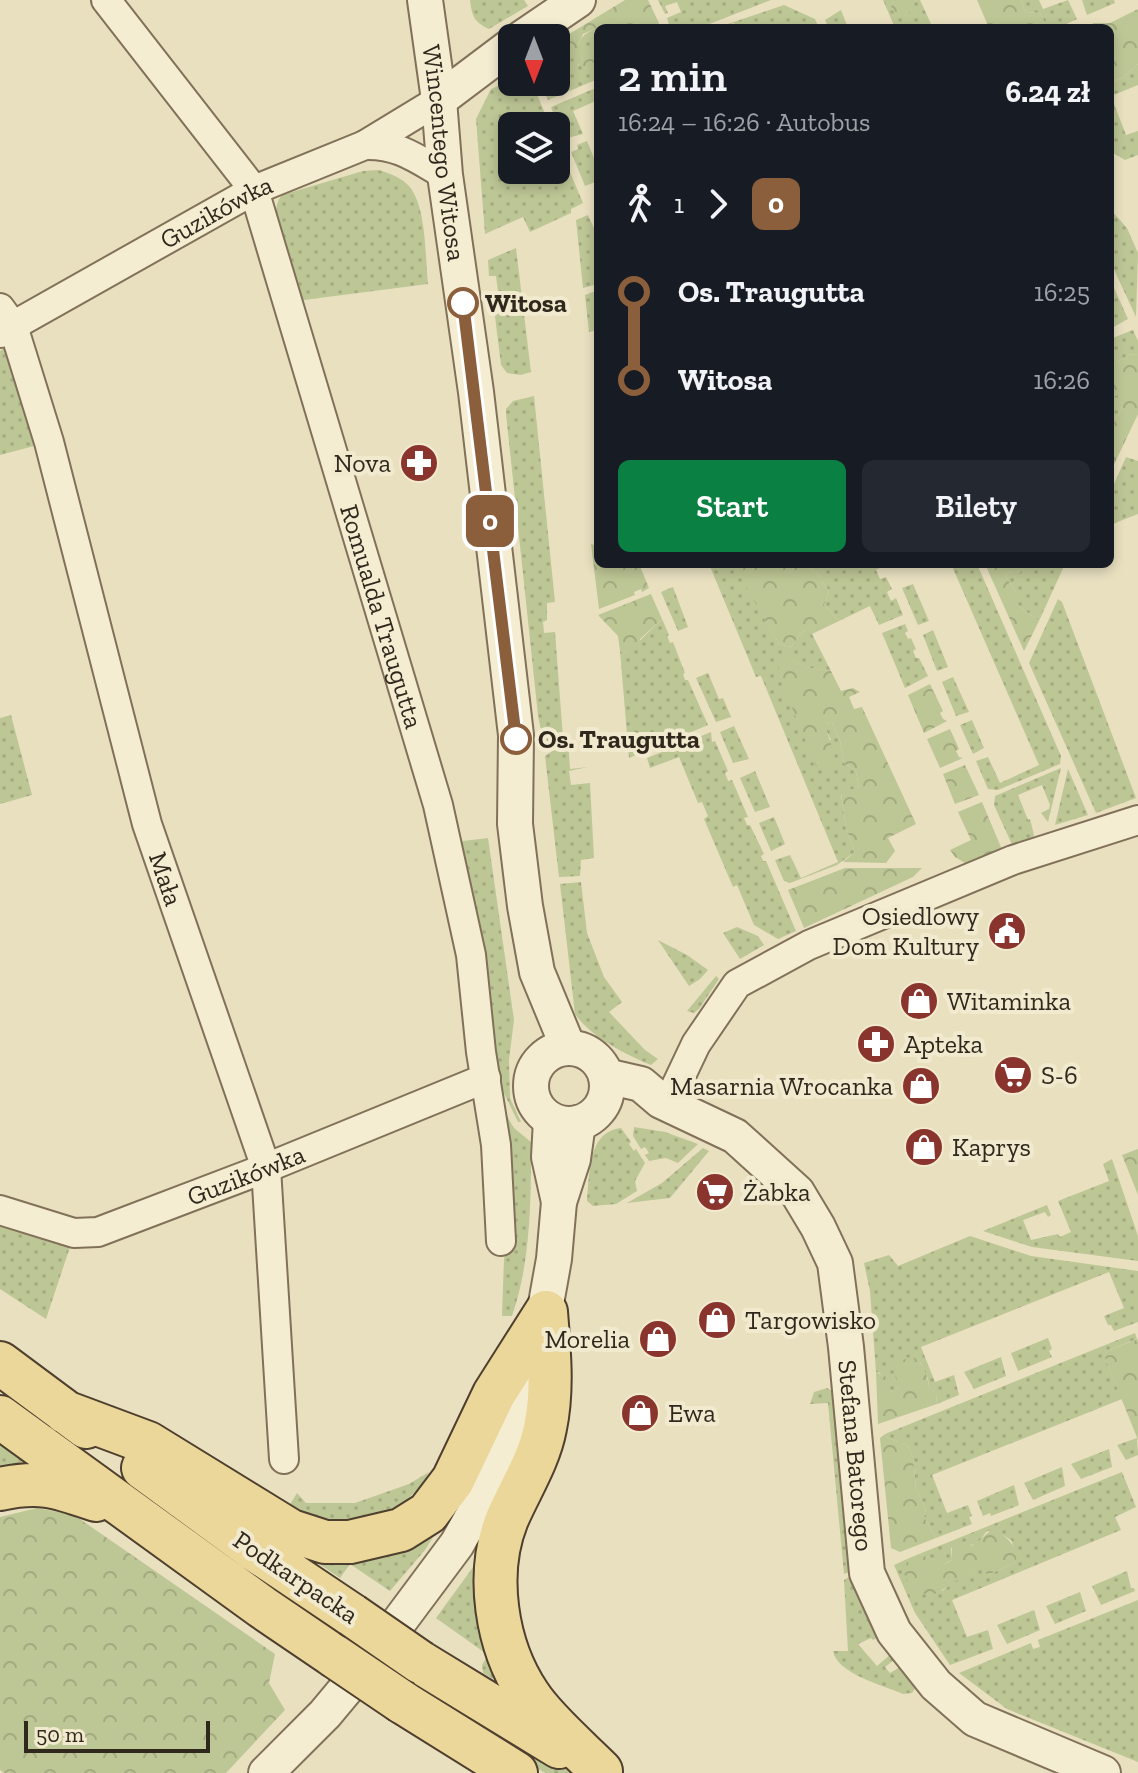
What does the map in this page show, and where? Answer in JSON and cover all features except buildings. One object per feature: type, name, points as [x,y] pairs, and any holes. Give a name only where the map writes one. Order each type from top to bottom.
[{"type":"main road","points":[[65,1412],[148,1443],[291,1531],[325,1542],[350,1542],[401,1530],[428,1513],[453,1480],[494,1394],[546,1312]]},
{"type":"main road","points":[[546,1312],[550,1373],[545,1429],[528,1476],[506,1521],[498,1556],[496,1596],[504,1644],[529,1697],[602,1772]]},
{"type":"main road","name":"Podkarpacka","points":[[0,1363],[255,1550],[420,1662],[602,1772]]},
{"type":"main road","name":"Podkarpacka","points":[[0,1417],[334,1656],[516,1773]]},
{"type":"main road","points":[[0,1489],[19,1484],[48,1484],[133,1513]]},
{"type":"street","name":"Romualda Traugutta","points":[[106,0],[254,190],[438,805],[471,955],[496,1145],[501,1241]]},
{"type":"street","name":"Wincentego Witosa","points":[[425,0],[439,100],[445,175],[476,392],[516,735],[515,824],[525,906],[555,1053]]},
{"type":"street","points":[[543,24],[578,0]]},
{"type":"street","points":[[439,100],[498,56]]},
{"type":"street","name":"Guzikówka","points":[[4,322],[254,190],[365,145],[439,100]]},
{"type":"street","points":[[365,145],[385,144],[445,175]]},
{"type":"street","name":"Mała","points":[[4,322],[49,442],[147,824],[266,1168],[284,1459]]},
{"type":"street","points":[[665,1102],[696,1044],[737,984],[809,945],[1013,860],[1138,820]]},
{"type":"street","points":[[266,1773],[325,1714],[355,1678],[457,1544],[484,1496],[522,1407],[546,1312],[559,1202],[549,1157],[584,1106],[596,1058],[586,1051],[555,1053],[534,1068],[530,1092],[541,1113],[584,1106]]},
{"type":"street","name":"Guzikówka","points":[[0,1210],[74,1233],[98,1232],[266,1168],[486,1078]]},
{"type":"street","name":"Stefana Batorego","points":[[584,1106],[641,1084],[665,1102],[735,1136],[797,1192],[835,1263],[867,1573],[894,1632],[936,1685],[975,1719],[1103,1773]]},
{"type":"green space","points":[[470,0],[524,0],[528,6],[489,29],[475,18]]},
{"type":"green space","points":[[625,0],[648,0],[658,24],[594,24],[594,29],[583,34],[578,45],[594,47],[591,69],[575,63],[570,33]]},
{"type":"green space","points":[[658,0],[771,0],[709,24],[669,24],[667,18],[681,12],[677,2],[665,6],[668,13],[665,14]]},
{"type":"green space","points":[[883,0],[893,0],[892,9],[907,15],[916,0],[920,0],[931,24],[893,24]]},
{"type":"green space","points":[[893,0],[916,0],[908,15],[898,14],[891,8]]},
{"type":"green space","points":[[977,0],[1021,0],[1025,12],[1040,13],[1046,24],[987,24]]},
{"type":"green space","points":[[1021,0],[1039,0],[1043,9],[1068,0],[1077,19],[1066,24],[1045,24],[1040,13],[1025,12]]},
{"type":"green space","points":[[1082,0],[1114,0],[1115,3],[1087,15]]},
{"type":"green space","points":[[784,5],[815,19],[817,24],[734,23],[728,24]]},
{"type":"green space","points":[[1138,9],[1138,64],[1123,78],[1114,81],[1114,24],[1093,24],[1110,23]]},
{"type":"green space","points":[[841,10],[846,24],[827,24],[825,20]]},
{"type":"green space","points":[[594,29],[594,81],[570,91],[570,53],[579,66],[578,49],[584,35]]},
{"type":"green space","points":[[1138,64],[1138,85],[1114,95],[1114,81],[1123,78]]},
{"type":"green space","points":[[498,86],[498,96],[538,96],[544,112],[498,112],[498,184],[570,184],[570,172],[583,203],[571,209],[571,213],[530,232],[523,217],[485,234],[476,119],[491,89]]},
{"type":"green space","points":[[594,89],[594,102],[573,111],[583,134],[570,137],[570,112],[553,112],[551,107]]},
{"type":"green space","points":[[1114,104],[1126,135],[1138,131],[1138,155],[1125,160],[1114,153]]},
{"type":"green space","points":[[587,141],[594,158],[594,183],[585,186],[571,152],[578,149],[577,145]]},
{"type":"green space","points":[[379,170],[401,179],[414,193],[422,217],[428,284],[296,301],[277,231],[277,204],[282,195],[363,171]]},
{"type":"green space","points":[[1114,213],[1127,228],[1138,253],[1136,317],[1114,270]]},
{"type":"green space","points":[[588,215],[594,228],[594,285],[583,288],[576,220]]},
{"type":"green space","points":[[516,248],[531,372],[521,375],[507,373],[501,365],[492,292],[498,291],[496,276],[489,276],[488,260]]},
{"type":"green space","points":[[1114,288],[1128,319],[1114,327]]},
{"type":"green space","points":[[594,292],[594,331],[589,332],[585,295]]},
{"type":"green space","points":[[1133,330],[1138,341],[1138,355],[1131,354],[1114,364],[1114,337]]},
{"type":"green space","points":[[4,348],[34,446],[0,455],[0,351]]},
{"type":"green space","points":[[1131,354],[1138,355],[1138,414],[1114,465],[1114,422],[1123,405],[1118,395],[1114,396],[1114,364]]},
{"type":"green space","points":[[1118,394],[1123,405],[1114,422],[1114,396]]},
{"type":"green space","points":[[534,396],[555,602],[547,603],[547,620],[543,622],[544,633],[555,632],[563,738],[545,752],[538,715],[506,414],[513,401]]},
{"type":"green space","points":[[1126,457],[1138,461],[1138,514],[1114,523],[1114,484]]},
{"type":"green space","points":[[591,544],[594,545],[594,568],[641,568],[649,588],[599,609]]},
{"type":"green space","points":[[711,568],[736,568],[779,644],[791,647],[802,632],[814,626],[812,634],[831,671],[804,667],[788,658],[793,707],[809,745],[831,740],[825,728],[832,722],[844,763],[856,771],[859,787],[841,794],[846,828],[855,852],[837,865],[790,883],[784,881],[775,860],[790,855],[801,878],[838,862],[761,676],[756,677]]},
{"type":"green space","points":[[735,568],[810,568],[829,591],[824,605],[839,621],[812,634],[813,627],[802,632],[791,647],[779,644]]},
{"type":"green space","points":[[810,568],[880,568],[876,570],[880,579],[886,577],[892,589],[887,592],[891,601],[896,598],[903,615],[879,625],[870,606],[839,621],[824,605],[829,591]]},
{"type":"green space","points":[[953,568],[979,568],[1061,756],[1060,764],[998,790],[988,789],[976,761],[988,757],[1000,783],[1039,765]]},
{"type":"green space","points":[[987,568],[1023,568],[1019,574],[1010,571],[1005,575],[1016,593],[1016,604],[1039,621],[1024,651]]},
{"type":"green space","points":[[1023,568],[1063,568],[1039,621],[1016,604],[1016,593],[1005,575],[1010,571],[1019,573]]},
{"type":"green space","points":[[913,584],[929,621],[918,625],[902,588]]},
{"type":"green space","points":[[673,587],[688,627],[678,631],[661,592]]},
{"type":"green space","points":[[651,594],[662,619],[640,639],[639,647],[627,653],[620,651],[618,636],[598,615]]},
{"type":"green space","points":[[1058,599],[1062,602],[1136,798],[1096,813],[1029,663]]},
{"type":"green space","points":[[662,619],[685,673],[685,680],[688,680],[708,725],[629,758],[620,651],[627,653]]},
{"type":"green space","points":[[905,624],[908,631],[905,633],[916,649],[913,651],[916,658],[919,658],[928,676],[905,688],[882,633]]},
{"type":"green space","points":[[933,630],[948,667],[937,671],[923,635]]},
{"type":"green space","points":[[788,658],[805,667],[831,671],[841,691],[853,688],[860,692],[849,697],[854,709],[862,707],[916,824],[888,838],[895,851],[886,863],[843,862],[855,852],[846,828],[841,793],[859,787],[856,771],[844,763],[832,722],[826,724],[826,728],[837,764],[826,774],[816,766],[778,674],[780,661]]},
{"type":"green space","points":[[708,673],[731,717],[716,722],[696,678]]},
{"type":"green space","points":[[953,677],[969,712],[956,716],[942,682]]},
{"type":"green space","points":[[930,684],[943,711],[940,713],[947,721],[924,733],[908,695]]},
{"type":"green space","points":[[11,715],[32,795],[0,804],[0,718]]},
{"type":"green space","points":[[972,720],[984,748],[973,754],[960,725]]},
{"type":"green space","points":[[734,726],[749,759],[733,763],[720,732]]},
{"type":"green space","points":[[950,729],[959,749],[956,751],[963,758],[940,768],[927,739]]},
{"type":"green space","points":[[711,732],[712,742],[715,741],[728,771],[725,773],[728,781],[732,780],[748,817],[744,818],[764,854],[761,856],[763,861],[766,861],[796,931],[778,939],[754,925],[737,885],[733,887],[704,819],[708,816],[702,802],[698,803],[679,757],[650,768],[647,758]]},
{"type":"green space","points":[[568,740],[570,769],[588,767],[569,771],[571,785],[590,783],[594,858],[581,860],[580,876],[559,877],[545,756]]},
{"type":"green space","points":[[965,765],[979,795],[955,804],[943,774]]},
{"type":"green space","points":[[1061,768],[1048,822],[1041,813],[1050,805],[1042,785],[1018,795],[1034,835],[1032,841],[1014,849],[994,805],[995,796]]},
{"type":"green space","points":[[1068,769],[1088,815],[1055,825]]},
{"type":"green space","points":[[755,771],[770,807],[755,812],[740,778]]},
{"type":"green space","points":[[982,802],[1003,852],[965,863],[950,850],[971,840],[958,812]]},
{"type":"green space","points":[[774,817],[785,844],[771,851],[759,823]]},
{"type":"green space","points":[[488,838],[514,1020],[509,1060],[510,1098],[521,1122],[518,1122],[502,1089],[494,1090],[456,849],[463,841]]},
{"type":"green space","points":[[845,868],[922,868],[913,877],[804,928],[788,890]]},
{"type":"green space","points":[[581,882],[587,933],[604,977],[622,1002],[609,1012],[645,1050],[658,1059],[651,1065],[600,1038],[575,1014],[560,884]]},
{"type":"green space","points":[[737,927],[758,936],[764,945],[740,959],[723,933]]},
{"type":"green space","points":[[658,940],[687,955],[708,970],[689,986]]},
{"type":"green space","points":[[716,976],[719,979],[699,1009],[694,1013],[687,1011]]},
{"type":"green space","points":[[497,1099],[514,1128],[531,1142],[526,1252],[512,1316],[502,1316],[504,1259],[512,1200],[512,1162]]},
{"type":"green space","points":[[634,1127],[665,1132],[698,1144],[678,1163],[666,1158],[649,1161],[645,1155],[649,1153],[645,1147],[641,1149],[633,1136]]},
{"type":"green space","points":[[621,1128],[631,1142],[629,1144],[645,1163],[635,1181],[637,1191],[616,1204],[593,1206],[587,1201],[592,1156],[602,1137]]},
{"type":"green space","points":[[703,1148],[709,1151],[670,1198],[627,1203],[662,1183]]},
{"type":"green space","points":[[1138,1149],[1138,1195],[1122,1155]]},
{"type":"green space","points":[[1112,1159],[1138,1236],[1138,1261],[1032,1247],[983,1231],[1047,1205],[1051,1215],[1048,1217],[1045,1212],[1023,1220],[1031,1240],[1058,1234],[1060,1237],[1071,1232],[1058,1201],[1109,1181],[1103,1164]]},
{"type":"green space","points":[[0,1213],[72,1241],[46,1319],[0,1289]]},
{"type":"green space","points":[[970,1236],[1031,1256],[1138,1271],[1138,1322],[1114,1331],[1108,1325],[1104,1316],[1124,1308],[1109,1272],[921,1347],[935,1382],[954,1375],[959,1395],[937,1404],[936,1393],[929,1388],[920,1362],[891,1392],[880,1373],[876,1372],[870,1291],[864,1263],[889,1255],[898,1266]]},
{"type":"green space","points":[[1135,1333],[1137,1339],[1107,1351],[1105,1358],[1122,1399],[932,1475],[947,1513],[968,1505],[972,1516],[969,1517],[972,1524],[936,1538],[924,1517],[926,1509],[916,1489],[913,1457],[908,1446],[885,1434]]},
{"type":"green space","points":[[1048,1338],[1052,1357],[1018,1371],[1011,1353]]},
{"type":"green space","points":[[1138,1339],[1138,1440],[1105,1358],[1107,1351]]},
{"type":"green space","points":[[1001,1357],[1006,1376],[974,1389],[964,1372]]},
{"type":"green space","points":[[915,1358],[925,1372],[929,1388],[936,1393],[937,1404],[878,1424],[876,1372],[886,1377],[891,1392],[899,1387],[894,1372],[899,1360]]},
{"type":"green space","points":[[827,1388],[834,1392],[844,1527],[852,1571],[844,1574],[828,1403],[810,1404],[814,1392]]},
{"type":"green space","points":[[885,1434],[908,1446],[913,1457],[916,1489],[926,1509],[924,1517],[936,1538],[900,1552],[891,1548],[880,1438]]},
{"type":"green space","points":[[0,1435],[56,1477],[0,1479]]},
{"type":"green space","points":[[1137,1438],[1138,1455],[1126,1460],[1117,1445]]},
{"type":"green space","points":[[1109,1449],[1112,1467],[1081,1479],[1071,1464]]},
{"type":"green space","points":[[1062,1467],[1065,1486],[1033,1500],[1024,1483]]},
{"type":"green space","points":[[429,1472],[403,1502],[367,1518],[327,1519],[289,1506],[297,1493],[306,1503],[355,1503],[409,1484]]},
{"type":"green space","points":[[1122,1472],[1136,1507],[1115,1517],[1121,1530],[952,1600],[967,1637],[988,1630],[993,1649],[950,1665],[915,1613],[894,1565],[907,1559],[942,1591],[981,1567],[988,1575],[1016,1562],[1012,1541],[1000,1533],[987,1531],[977,1544],[951,1548],[952,1560],[944,1564],[943,1560],[919,1554]]},
{"type":"green space","points":[[1014,1485],[1019,1505],[983,1516],[977,1501]]},
{"type":"green space","points":[[37,1508],[74,1515],[275,1654],[269,1683],[285,1710],[226,1773],[4,1773],[0,1770],[0,1517]]},
{"type":"green space","points":[[450,1510],[425,1550],[390,1591],[350,1564],[340,1578],[296,1548]]},
{"type":"green space","points":[[996,1528],[1013,1546],[1016,1562],[988,1575],[981,1568],[930,1596],[910,1588],[904,1573],[909,1562],[907,1559],[919,1554],[935,1560],[943,1559],[945,1564],[952,1560],[952,1545],[969,1541],[971,1546]]},
{"type":"green space","points":[[484,1552],[508,1688],[483,1673],[482,1665],[488,1655],[436,1618]]},
{"type":"green space","points":[[1127,1571],[1131,1588],[1135,1591],[1101,1605],[1092,1586]]},
{"type":"green space","points":[[855,1578],[881,1636],[858,1644],[877,1666],[891,1654],[895,1659],[885,1667],[890,1673],[900,1667],[916,1687],[912,1693],[903,1694],[862,1678],[836,1659],[833,1651],[848,1651],[844,1580]]},
{"type":"green space","points":[[1080,1592],[1086,1611],[1055,1624],[1046,1606]]},
{"type":"green space","points":[[1138,1600],[1138,1762],[1007,1709],[959,1673],[1031,1643],[1033,1649],[1040,1647],[1038,1640]]},
{"type":"green space","points":[[1034,1610],[1040,1630],[1007,1644],[997,1625]]},
{"type":"green space","points":[[431,1687],[572,1773],[545,1773],[423,1698]]},
{"type":"bus line","name":"0","points":[[463,303],[516,739]]},
{"type":"place","name":"Witosa","points":[[463,303]]},
{"type":"place","name":"Nova","points":[[419,463]]},
{"type":"place","name":"Os. Traugutta","points":[[516,739]]},
{"type":"place","name":"Osiedlowy Dom Kultury","points":[[1007,931]]},
{"type":"place","name":"Witaminka","points":[[919,1001]]},
{"type":"place","name":"Apteka","points":[[876,1044]]},
{"type":"place","name":"S-6","points":[[1013,1075]]},
{"type":"place","name":"Masarnia Wrocanka","points":[[921,1086]]},
{"type":"place","name":"Kaprys","points":[[924,1147]]},
{"type":"place","name":"Żabka","points":[[715,1192]]},
{"type":"place","name":"Targowisko","points":[[717,1320]]},
{"type":"place","name":"Morelia","points":[[658,1339]]},
{"type":"place","name":"Ewa","points":[[640,1413]]}]
